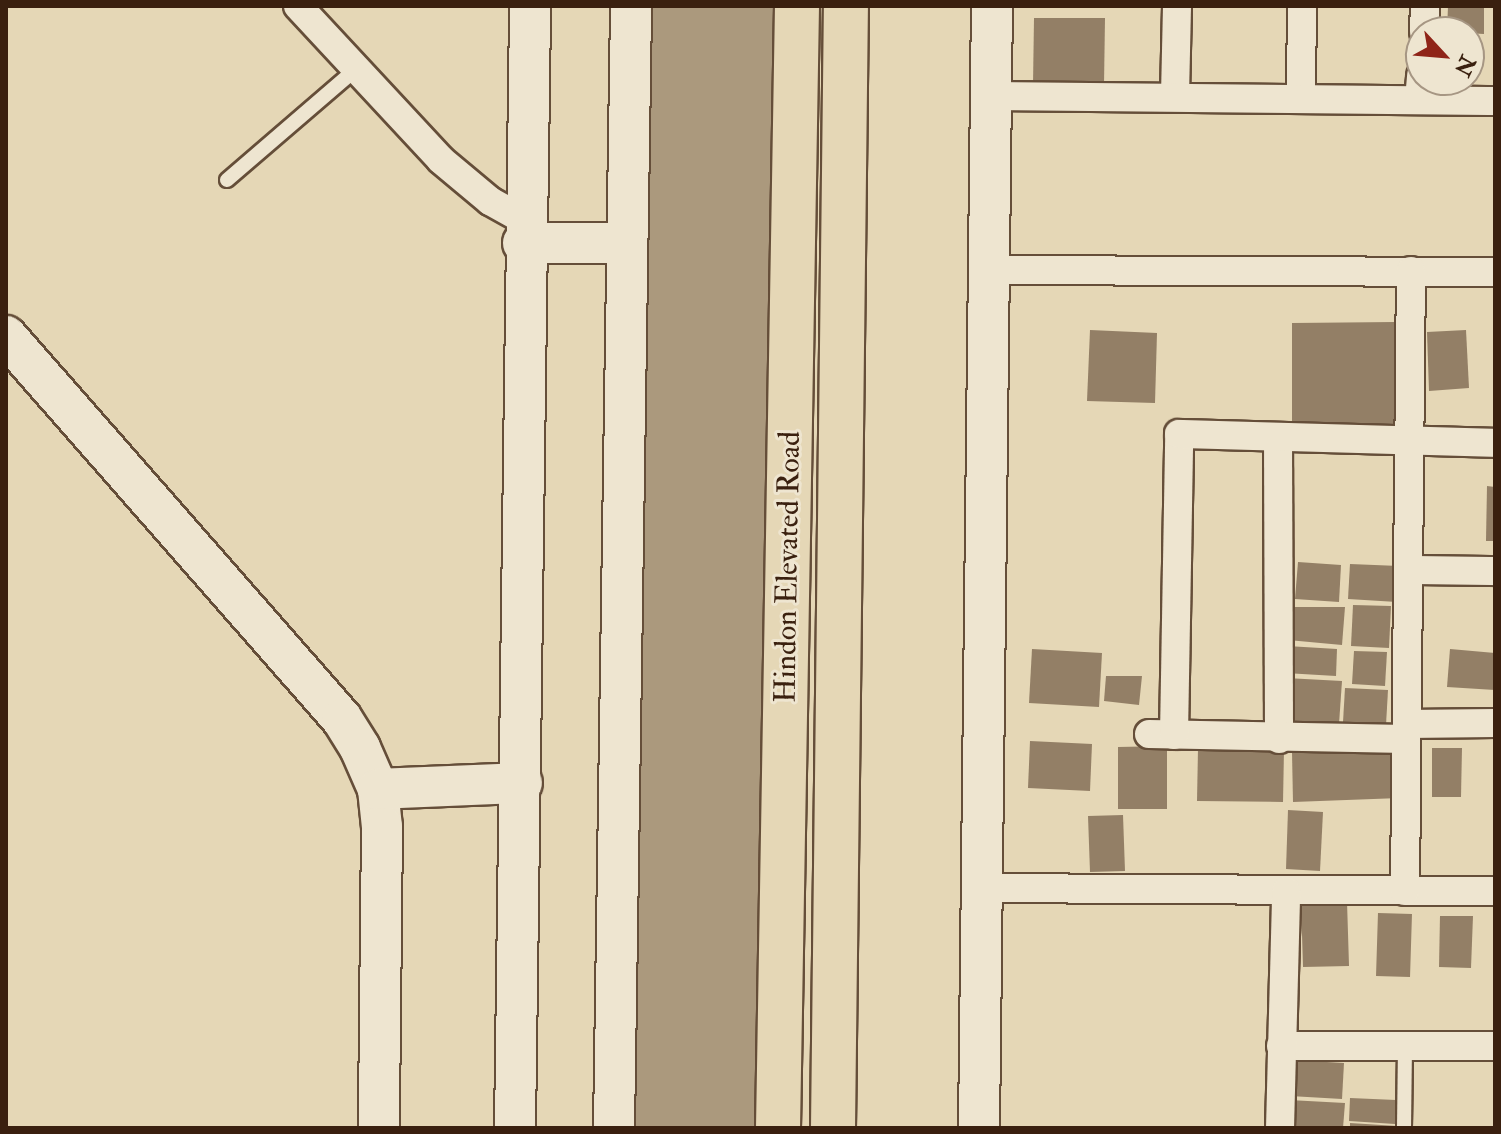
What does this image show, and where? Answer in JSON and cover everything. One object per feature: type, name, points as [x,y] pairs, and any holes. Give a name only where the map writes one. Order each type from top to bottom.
[{"type":"highway","name":"Hindon Elevated Road","points":[[778,1128],[797,6]]},
{"type":"highway","name":"Hindon Elevated Road","points":[[833,1128],[846,6]]},
{"type":"street","points":[[298,6],[462,180],[528,235],[606,244]]},
{"type":"street","points":[[515,1128],[527,504],[530,6]]},
{"type":"street","points":[[614,1128],[606,244],[631,6]]},
{"type":"street","points":[[979,1128],[992,6]]},
{"type":"street","points":[[1175,95],[1177,6]]},
{"type":"street","points":[[1301,95],[1302,6]]},
{"type":"street","points":[[991,96],[1301,95],[1405,88]]},
{"type":"street","points":[[1468,96],[1495,101]]},
{"type":"street","points":[[989,270],[1495,272]]},
{"type":"street","points":[[1405,891],[1411,271]]},
{"type":"street","points":[[6,336],[342,719],[378,789],[379,1128]]},
{"type":"street","points":[[1495,443],[1278,440],[1179,434],[1162,734],[1279,739],[1407,732],[1495,723]]},
{"type":"street","points":[[1278,440],[1279,739]]},
{"type":"street","points":[[1410,570],[1495,571]]},
{"type":"street","points":[[378,789],[522,783]]},
{"type":"street","points":[[982,888],[1495,891]]},
{"type":"street","points":[[1280,1128],[1286,891]]},
{"type":"street","points":[[1281,1046],[1495,1046]]},
{"type":"lane","points":[[227,180],[356,69]]},
{"type":"lane","points":[[1404,1128],[1405,1047]]},
{"type":"shaded area","points":[[644,6],[809,6],[786,1128],[625,1128]]},
{"type":"building","points":[[1448,6],[1484,6],[1484,16],[1448,16]]},
{"type":"building","points":[[1034,18],[1105,18],[1104,85],[1033,85]]},
{"type":"building","points":[[1395,322],[1396,431],[1292,433],[1292,323]]},
{"type":"building","points":[[1090,330],[1157,333],[1155,403],[1087,401]]},
{"type":"building","points":[[1466,330],[1469,388],[1429,391],[1427,332]]},
{"type":"building","points":[[1487,486],[1495,487],[1495,541],[1486,541]]},
{"type":"building","points":[[1298,562],[1341,565],[1339,602],[1295,599]]},
{"type":"building","points":[[1350,564],[1399,566],[1397,602],[1348,599]]},
{"type":"building","points":[[1353,605],[1391,606],[1389,648],[1351,646]]},
{"type":"building","points":[[1291,607],[1345,607],[1342,645],[1288,640]]},
{"type":"building","points":[[1287,646],[1337,649],[1336,676],[1285,673]]},
{"type":"building","points":[[1032,649],[1102,653],[1099,707],[1029,703]]},
{"type":"building","points":[[1450,649],[1495,653],[1495,690],[1447,687]]},
{"type":"building","points":[[1354,651],[1387,652],[1385,686],[1352,684]]},
{"type":"building","points":[[1106,676],[1142,676],[1139,705],[1104,701]]},
{"type":"building","points":[[1286,678],[1342,681],[1339,724],[1284,721]]},
{"type":"building","points":[[1345,688],[1388,690],[1386,725],[1343,722]]},
{"type":"building","points":[[1030,741],[1092,744],[1090,791],[1028,788]]},
{"type":"building","points":[[1167,746],[1167,809],[1118,809],[1118,747]]},
{"type":"building","points":[[1432,748],[1462,748],[1461,797],[1432,797]]},
{"type":"building","points":[[1198,749],[1284,750],[1283,802],[1197,801]]},
{"type":"building","points":[[1399,749],[1400,798],[1293,802],[1292,752]]},
{"type":"building","points":[[1288,810],[1323,812],[1320,871],[1286,869]]},
{"type":"building","points":[[1123,815],[1125,871],[1090,872],[1088,816]]},
{"type":"building","points":[[1347,901],[1349,966],[1303,967],[1301,902]]},
{"type":"building","points":[[1378,913],[1412,914],[1410,977],[1376,976]]},
{"type":"building","points":[[1440,916],[1473,916],[1471,968],[1439,967]]},
{"type":"building","points":[[1292,1060],[1344,1063],[1342,1099],[1290,1096]]},
{"type":"building","points":[[1350,1098],[1396,1100],[1395,1124],[1349,1121]]},
{"type":"building","points":[[1289,1100],[1345,1103],[1343,1128],[1287,1128]]},
{"type":"building","points":[[1350,1123],[1397,1126],[1397,1128],[1350,1128]]}]
